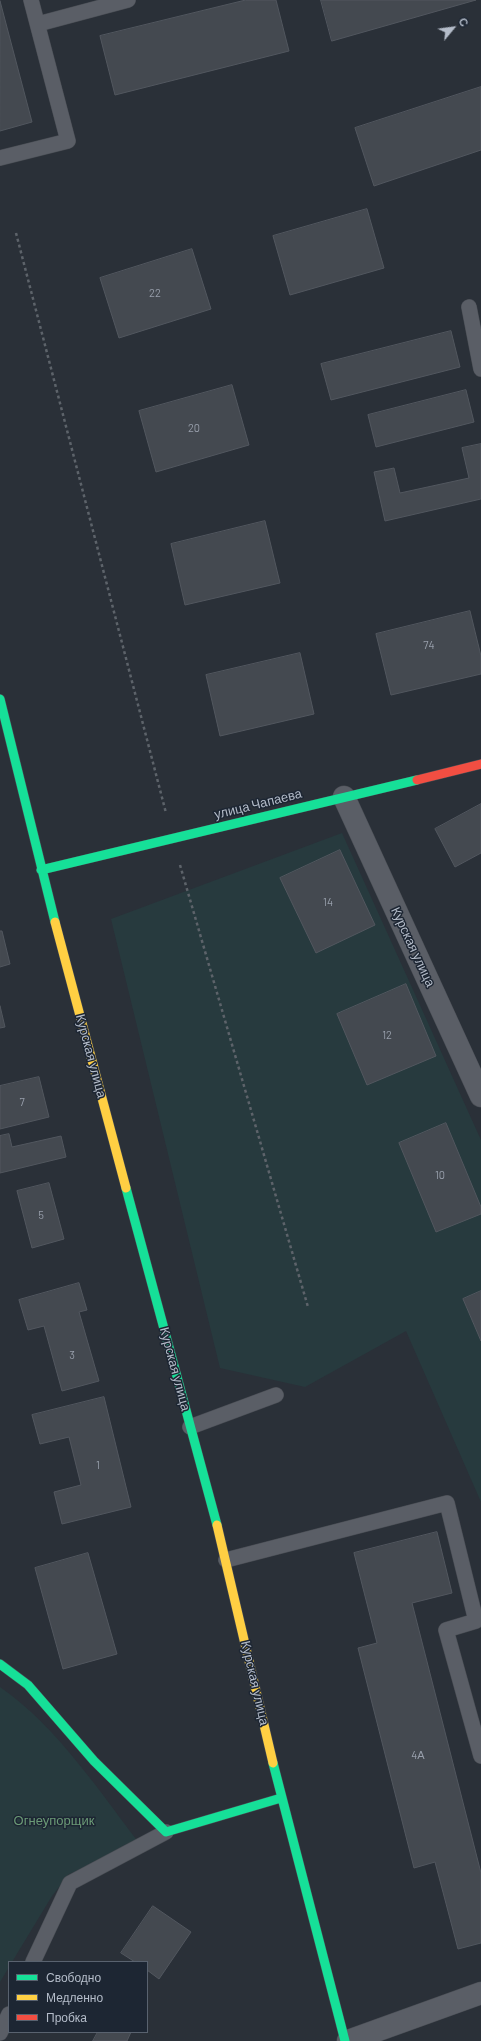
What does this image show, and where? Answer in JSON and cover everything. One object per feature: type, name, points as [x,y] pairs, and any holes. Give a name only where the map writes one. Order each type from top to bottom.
[{"type":"street","name":"Курская улица","points":[[0,699],[41,870],[226,1560],[281,1798],[346,2041]]},
{"type":"street","name":"улица Чапаева","points":[[41,870],[481,764]]},
{"type":"street","name":"Курская улица","points":[[344,797],[481,1096]]},
{"type":"street","points":[[0,1664],[28,1685],[94,1761],[166,1832],[281,1798]]},
{"type":"street","points":[[346,2041],[481,1993]]},
{"type":"lane","points":[[0,158],[68,141],[32,0]]},
{"type":"lane","points":[[38,24],[128,0]]},
{"type":"lane","points":[[469,307],[481,369]]},
{"type":"lane","points":[[190,1427],[276,1395]]},
{"type":"lane","points":[[226,1560],[447,1503],[476,1621],[446,1630],[481,1756]]},
{"type":"lane","points":[[33,1961],[70,1883],[166,1832]]},
{"type":"lane","points":[[0,2033],[8,2016]]},
{"type":"path","points":[[16,233],[173,838],[308,1307]]},
{"type":"green space","points":[[342,833],[481,1140],[481,1502],[406,1331],[305,1387],[220,1368],[111,919]]},
{"type":"green space","name":"Огнеупорщик","points":[[0,1687],[21,1703],[59,1741],[143,1848],[69,1874],[52,1896],[13,1961],[8,1961],[8,1969],[0,1982]]},
{"type":"building","points":[[246,0],[276,0],[289,51],[115,95],[100,36]]},
{"type":"building","points":[[321,0],[476,0],[332,41]]},
{"type":"building","points":[[0,1],[32,122],[0,131]]},
{"type":"building","points":[[481,87],[481,150],[374,186],[355,128]]},
{"type":"building","points":[[367,209],[384,268],[290,295],[273,236]]},
{"type":"building","points":[[192,249],[211,309],[119,338],[100,278]]},
{"type":"building","points":[[451,331],[460,367],[331,400],[321,364]]},
{"type":"building","points":[[232,385],[249,445],[156,472],[139,411]]},
{"type":"building","points":[[466,390],[474,422],[376,447],[368,415]]},
{"type":"building","points":[[481,444],[481,499],[385,521],[374,472],[394,468],[400,493],[469,478],[462,448]]},
{"type":"building","points":[[265,521],[280,583],[185,605],[171,544]]},
{"type":"building","points":[[470,611],[481,656],[481,674],[391,695],[376,634]]},
{"type":"building","points":[[300,653],[314,714],[220,736],[206,675]]},
{"type":"building","points":[[481,804],[481,853],[455,867],[435,829]]},
{"type":"building","points":[[340,850],[375,925],[316,953],[280,878]]},
{"type":"building","points":[[0,931],[2,931],[10,964],[0,967]]},
{"type":"building","points":[[406,984],[436,1056],[367,1085],[337,1014]]},
{"type":"building","points":[[0,1006],[5,1027],[0,1028]]},
{"type":"building","points":[[39,1077],[49,1117],[0,1129],[0,1086]]},
{"type":"building","points":[[446,1123],[481,1207],[481,1214],[436,1232],[399,1143]]},
{"type":"building","points":[[9,1134],[12,1147],[61,1136],[66,1157],[0,1173],[0,1136]]},
{"type":"building","points":[[49,1183],[64,1239],[32,1248],[17,1191]]},
{"type":"building","points":[[79,1283],[87,1310],[79,1312],[99,1381],[62,1391],[44,1326],[28,1330],[19,1300]]},
{"type":"building","points":[[481,1291],[481,1341],[463,1299]]},
{"type":"building","points":[[104,1397],[131,1507],[62,1524],[54,1492],[81,1485],[69,1437],[40,1444],[32,1415]]},
{"type":"building","points":[[437,1532],[452,1593],[412,1603],[481,1873],[481,1943],[458,1949],[435,1862],[414,1868],[358,1648],[377,1643],[354,1553]]},
{"type":"building","points":[[88,1553],[117,1654],[63,1669],[35,1568]]},
{"type":"building","points":[[153,1906],[191,1932],[159,1979],[148,1971],[148,1961],[133,1961],[121,1953]]},
{"type":"building","points":[[97,2033],[131,2033],[127,2041],[93,2041]]},
{"type":"traffic: fast","points":[[0,699],[55,922]]},
{"type":"traffic: fast","points":[[41,870],[417,780]]},
{"type":"traffic: fast","points":[[126,1188],[217,1525]]},
{"type":"traffic: fast","points":[[0,1664],[28,1685],[94,1761],[166,1832],[281,1798]]},
{"type":"traffic: fast","points":[[273,1763],[345,2041]]},
{"type":"traffic: slow","points":[[55,922],[126,1188]]},
{"type":"traffic: slow","points":[[217,1525],[273,1763]]},
{"type":"traffic: jam","points":[[417,780],[481,764]]}]
